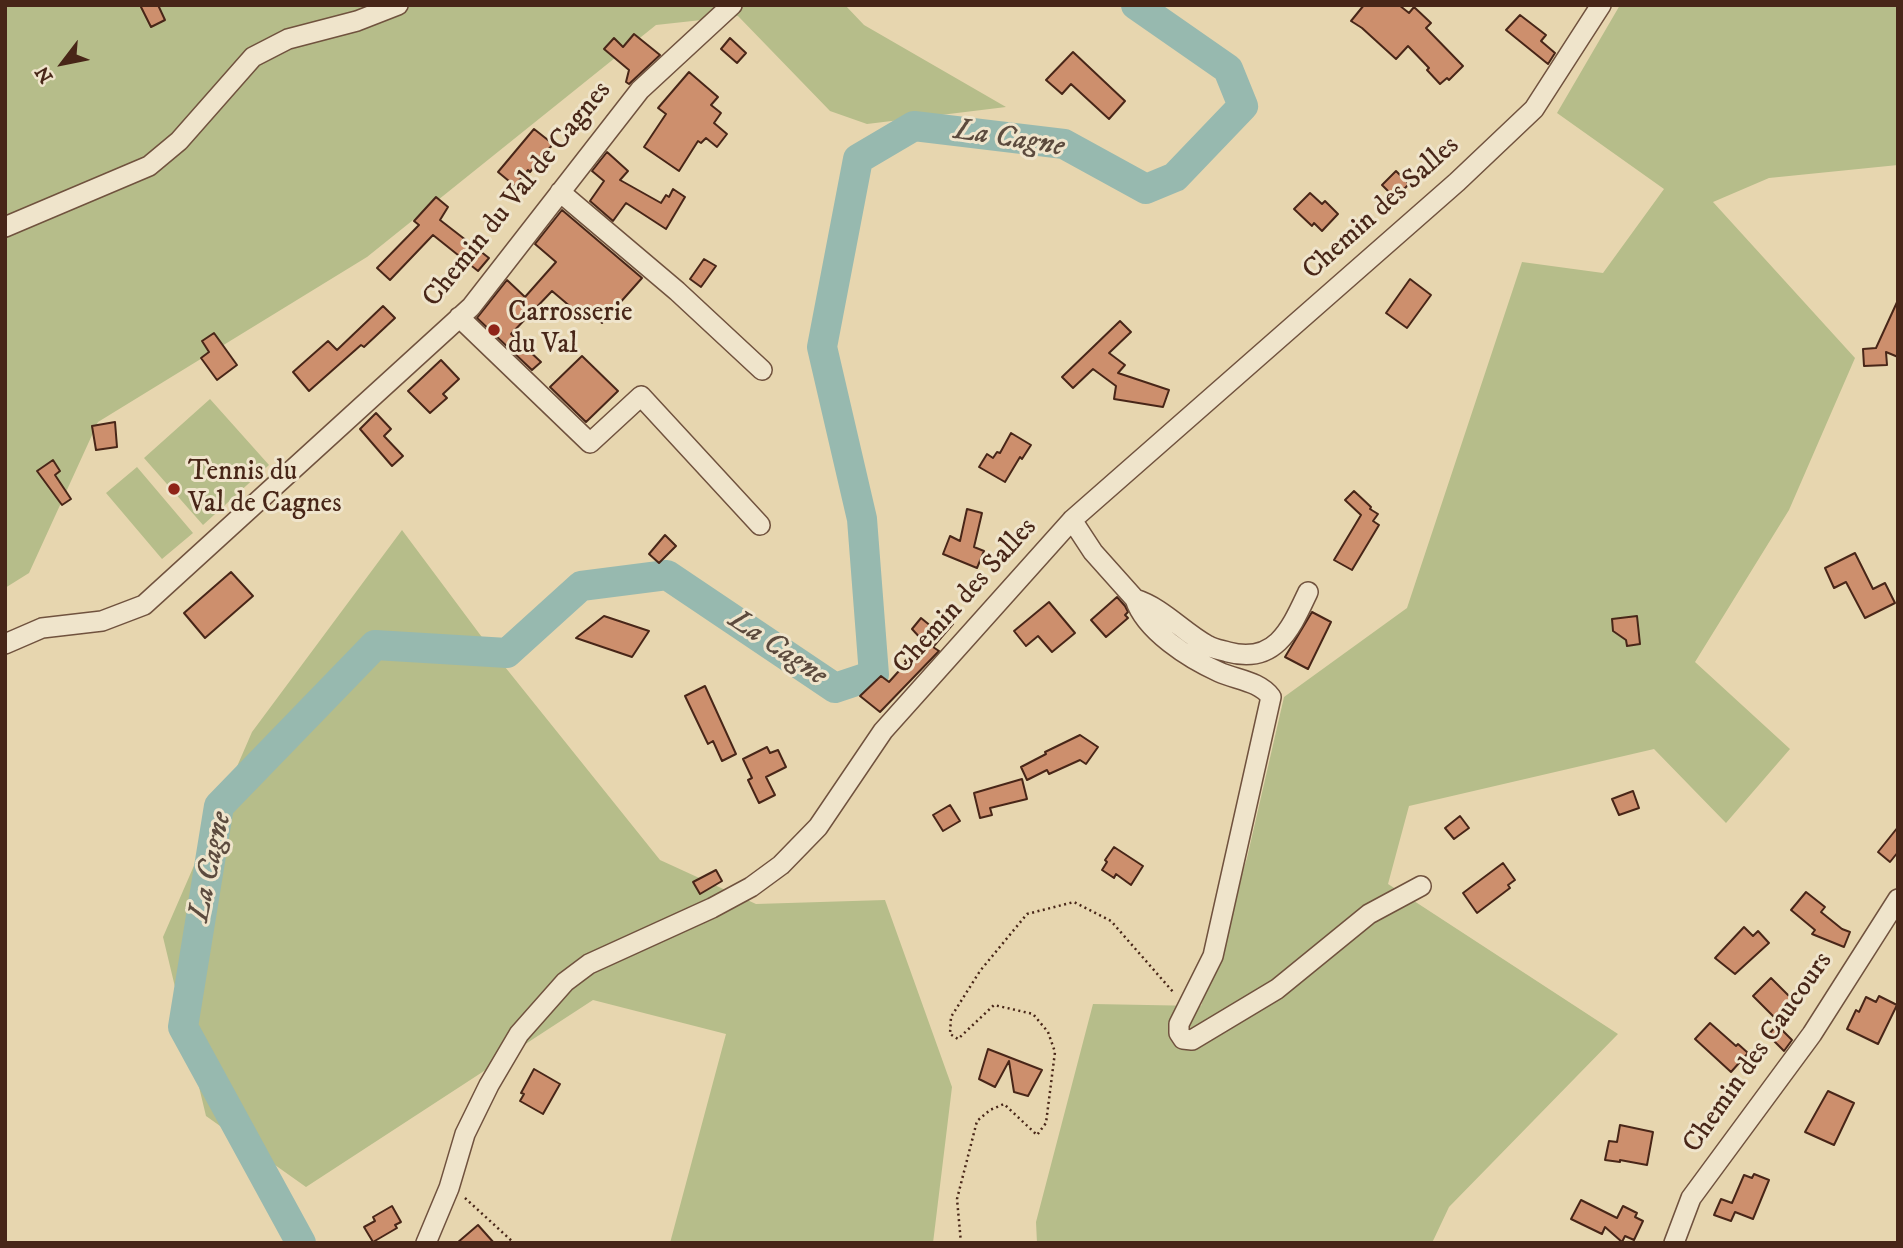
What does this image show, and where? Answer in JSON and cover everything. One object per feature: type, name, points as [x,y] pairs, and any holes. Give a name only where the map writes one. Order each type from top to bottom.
[{"type":"street","points":[[5,227],[149,166],[179,141],[253,57],[288,39],[356,21],[398,5]]},
{"type":"street","name":"Chemin du Val de Cagnes","points":[[5,644],[42,628],[102,621],[144,605],[471,307],[640,90],[732,5]]},
{"type":"street","name":"Chemin des Salles","points":[[426,1243],[449,1188],[465,1134],[489,1085],[519,1034],[565,982],[589,964],[712,908],[751,887],[781,865],[818,827],[883,731],[1072,520],[1457,182],[1534,108],[1601,5]]},
{"type":"street","points":[[561,192],[677,291],[762,370]]},
{"type":"street","points":[[459,317],[590,443],[641,396],[760,525]]},
{"type":"street","points":[[1072,520],[1093,552],[1135,599],[1138,607],[1159,633],[1187,656],[1220,672],[1264,688],[1271,697],[1213,956],[1199,989],[1186,1007],[1179,1024],[1179,1032],[1183,1038],[1192,1040],[1277,989],[1369,914],[1421,886]]},
{"type":"street","points":[[1135,599],[1150,604],[1209,647],[1241,655],[1264,652],[1275,646],[1291,628],[1308,592]]},
{"type":"street","name":"Chemin des Caucours","points":[[1674,1243],[1691,1198],[1812,1034],[1898,899]]},
{"type":"path","points":[[961,1243],[957,1199],[977,1121],[990,1110],[1004,1104],[1037,1135],[1046,1123],[1055,1052],[1048,1032],[1033,1014],[994,1005],[958,1039],[950,1034],[951,1017],[980,971],[1027,914],[1074,902],[1111,921],[1186,1007]]},
{"type":"path","points":[[449,1188],[468,1200],[514,1243]]},
{"type":"green space","points":[[5,5],[845,5],[864,25],[1006,107],[867,124],[830,111],[738,16],[656,25],[367,257],[98,422],[29,573],[5,588]]},
{"type":"green space","points":[[1620,5],[1898,5],[1898,165],[1769,178],[1713,202],[1855,358],[1789,510],[1695,662],[1790,749],[1726,823],[1654,749],[1409,806],[1388,884],[1618,1034],[1449,1207],[1432,1243],[1037,1243],[1036,1222],[1093,1004],[1201,1006],[1247,858],[1284,697],[1407,608],[1522,262],[1603,273],[1664,189],[1557,113]]},
{"type":"green space","points":[[210,399],[269,465],[203,525],[144,458]]},
{"type":"green space","points":[[137,467],[193,533],[162,559],[106,493]]},
{"type":"green space","points":[[402,530],[493,652],[660,860],[756,904],[885,900],[952,1087],[933,1243],[670,1243],[726,1034],[593,1000],[306,1187],[206,1116],[163,937],[252,732]]},
{"type":"building","points":[[140,5],[158,5],[165,20],[151,27]]},
{"type":"building","points":[[1364,5],[1399,5],[1409,13],[1414,7],[1431,23],[1426,28],[1463,66],[1449,80],[1447,78],[1440,84],[1408,46],[1396,59],[1351,21]]},
{"type":"building","points":[[1520,15],[1546,35],[1541,41],[1555,53],[1548,64],[1506,30]]},
{"type":"building","points":[[634,34],[660,55],[629,84],[626,82],[629,70],[604,49],[614,38],[623,47]]},
{"type":"building","points":[[730,38],[746,53],[737,63],[721,49]]},
{"type":"building","points":[[1073,52],[1125,101],[1109,119],[1071,84],[1062,94],[1046,80]]},
{"type":"building","points":[[689,72],[718,97],[711,105],[721,113],[714,123],[727,134],[717,147],[706,138],[701,143],[698,141],[679,171],[644,147],[666,114],[658,108]]},
{"type":"building","points":[[534,129],[553,144],[515,186],[498,172]]},
{"type":"building","points":[[607,152],[628,171],[620,180],[661,203],[666,195],[669,197],[673,189],[685,197],[666,229],[626,203],[613,221],[590,201],[604,181],[592,171]]},
{"type":"building","points":[[1396,171],[1409,184],[1395,198],[1382,185]]},
{"type":"building","points":[[1310,193],[1322,204],[1325,201],[1338,214],[1322,231],[1314,223],[1312,226],[1294,209]]},
{"type":"building","points":[[436,197],[448,207],[440,220],[489,258],[478,271],[433,235],[390,280],[377,268],[419,225],[414,221]]},
{"type":"building","points":[[562,210],[642,278],[602,323],[592,312],[585,319],[552,291],[511,334],[541,362],[532,370],[477,318],[507,280],[525,297],[556,262],[535,244]]},
{"type":"building","points":[[704,259],[716,266],[701,287],[690,279]]},
{"type":"building","points":[[1410,279],[1431,295],[1407,328],[1386,313]]},
{"type":"building","points":[[1898,300],[1898,357],[1886,352],[1887,365],[1864,366],[1863,349],[1876,348]]},
{"type":"building","points":[[383,306],[395,318],[309,391],[293,372],[328,341],[337,350]]},
{"type":"building","points":[[1120,321],[1131,332],[1109,353],[1125,365],[1118,373],[1169,390],[1163,407],[1114,399],[1116,386],[1093,369],[1073,388],[1062,377]]},
{"type":"building","points":[[214,333],[237,365],[217,380],[201,358],[209,352],[202,341]]},
{"type":"building","points":[[582,356],[618,391],[586,422],[550,387]]},
{"type":"building","points":[[441,360],[459,379],[443,394],[447,398],[430,413],[408,391]]},
{"type":"building","points":[[376,413],[391,429],[384,436],[403,456],[392,466],[360,429]]},
{"type":"building","points":[[115,422],[117,447],[96,450],[92,426]]},
{"type":"building","points":[[1011,433],[1031,445],[1022,459],[1020,457],[1005,482],[979,467],[987,454],[993,458],[997,452],[1000,453]]},
{"type":"building","points":[[53,460],[60,471],[55,475],[71,499],[62,505],[37,471]]},
{"type":"building","points":[[1354,491],[1378,514],[1373,521],[1379,525],[1352,570],[1334,560],[1361,515],[1345,500]]},
{"type":"building","points":[[967,509],[982,513],[974,547],[984,551],[977,568],[943,554],[950,536],[960,541]]},
{"type":"building","points":[[665,535],[676,546],[659,563],[649,554]]},
{"type":"building","points":[[1855,553],[1873,589],[1885,583],[1895,603],[1865,618],[1846,582],[1834,588],[1825,568]]},
{"type":"building","points":[[231,572],[253,596],[205,638],[184,613]]},
{"type":"building","points":[[1117,597],[1125,606],[1128,612],[1125,615],[1128,618],[1106,637],[1091,620]]},
{"type":"building","points":[[1049,602],[1075,633],[1052,652],[1038,636],[1026,646],[1014,631]]},
{"type":"building","points":[[1312,612],[1331,622],[1308,669],[1285,657]]},
{"type":"building","points":[[943,615],[953,624],[933,647],[939,651],[880,712],[860,696],[881,676],[889,682],[907,662],[905,661],[923,641],[912,629],[921,618],[932,627]]},
{"type":"building","points":[[604,616],[649,631],[632,657],[576,638]]},
{"type":"building","points":[[1637,616],[1640,644],[1627,646],[1626,640],[1613,631],[1612,619]]},
{"type":"building","points":[[705,686],[736,754],[722,761],[713,741],[708,744],[685,696]]},
{"type":"building","points":[[1080,735],[1098,747],[1086,764],[1080,760],[1049,774],[1047,770],[1027,780],[1021,767]]},
{"type":"building","points":[[767,747],[770,753],[778,750],[786,767],[766,777],[775,795],[759,803],[748,780],[752,778],[743,759]]},
{"type":"building","points":[[1022,779],[1027,799],[990,808],[992,815],[980,818],[974,793]]},
{"type":"building","points":[[1633,791],[1639,808],[1619,815],[1612,799]]},
{"type":"building","points":[[950,805],[960,821],[943,831],[933,815]]},
{"type":"building","points":[[1460,816],[1469,828],[1454,839],[1445,828]]},
{"type":"building","points":[[1898,827],[1898,852],[1890,862],[1878,852]]},
{"type":"building","points":[[1114,847],[1143,866],[1131,885],[1116,874],[1114,878],[1102,870]]},
{"type":"building","points":[[1503,863],[1515,880],[1508,885],[1510,888],[1477,913],[1463,893]]},
{"type":"building","points":[[716,870],[722,881],[700,894],[693,882]]},
{"type":"building","points":[[1806,892],[1825,907],[1821,912],[1850,932],[1844,947],[1812,934],[1815,930],[1791,910]]},
{"type":"building","points":[[1744,927],[1753,936],[1758,931],[1769,943],[1735,974],[1715,958]]},
{"type":"building","points":[[1771,978],[1798,1005],[1780,1023],[1753,996]]},
{"type":"building","points":[[1879,996],[1897,1005],[1878,1044],[1847,1029],[1866,997],[1876,1002]]},
{"type":"building","points":[[1710,1023],[1748,1053],[1731,1072],[1695,1039]]},
{"type":"building","points":[[1777,1025],[1792,1040],[1784,1051],[1768,1035]]},
{"type":"building","points":[[988,1049],[1042,1070],[1028,1096],[1014,1092],[1009,1061],[995,1087],[979,1079]]},
{"type":"building","points":[[534,1069],[560,1084],[543,1114],[520,1101],[524,1094],[521,1093]]},
{"type":"building","points":[[1828,1091],[1854,1103],[1834,1145],[1805,1132]]},
{"type":"building","points":[[1620,1125],[1653,1132],[1647,1165],[1605,1160],[1609,1141],[1617,1142]]},
{"type":"building","points":[[1754,1174],[1769,1180],[1753,1219],[1735,1212],[1731,1221],[1714,1215],[1721,1199],[1732,1203],[1744,1175],[1752,1178]]},
{"type":"building","points":[[1581,1200],[1617,1218],[1623,1206],[1637,1213],[1635,1217],[1643,1221],[1634,1240],[1625,1236],[1622,1242],[1605,1227],[1602,1234],[1571,1219]]},
{"type":"building","points":[[392,1206],[401,1222],[395,1225],[397,1228],[373,1242],[364,1227],[375,1221],[373,1217]]},
{"type":"building","points":[[478,1225],[494,1243],[457,1243]]},
{"type":"waterway","name":"La Cagne","points":[[301,1243],[183,1027],[219,806],[375,645],[507,653],[581,586],[667,575],[835,688],[874,675],[862,519],[822,347],[858,159],[914,126],[1064,144],[1146,189],[1175,177],[1243,106],[1228,69],[1136,5]]},
{"type":"place","name":"Carrosserie du Val","points":[[494,330]]},
{"type":"place","name":"Tennis du Val de Cagnes","points":[[174,489]]}]
